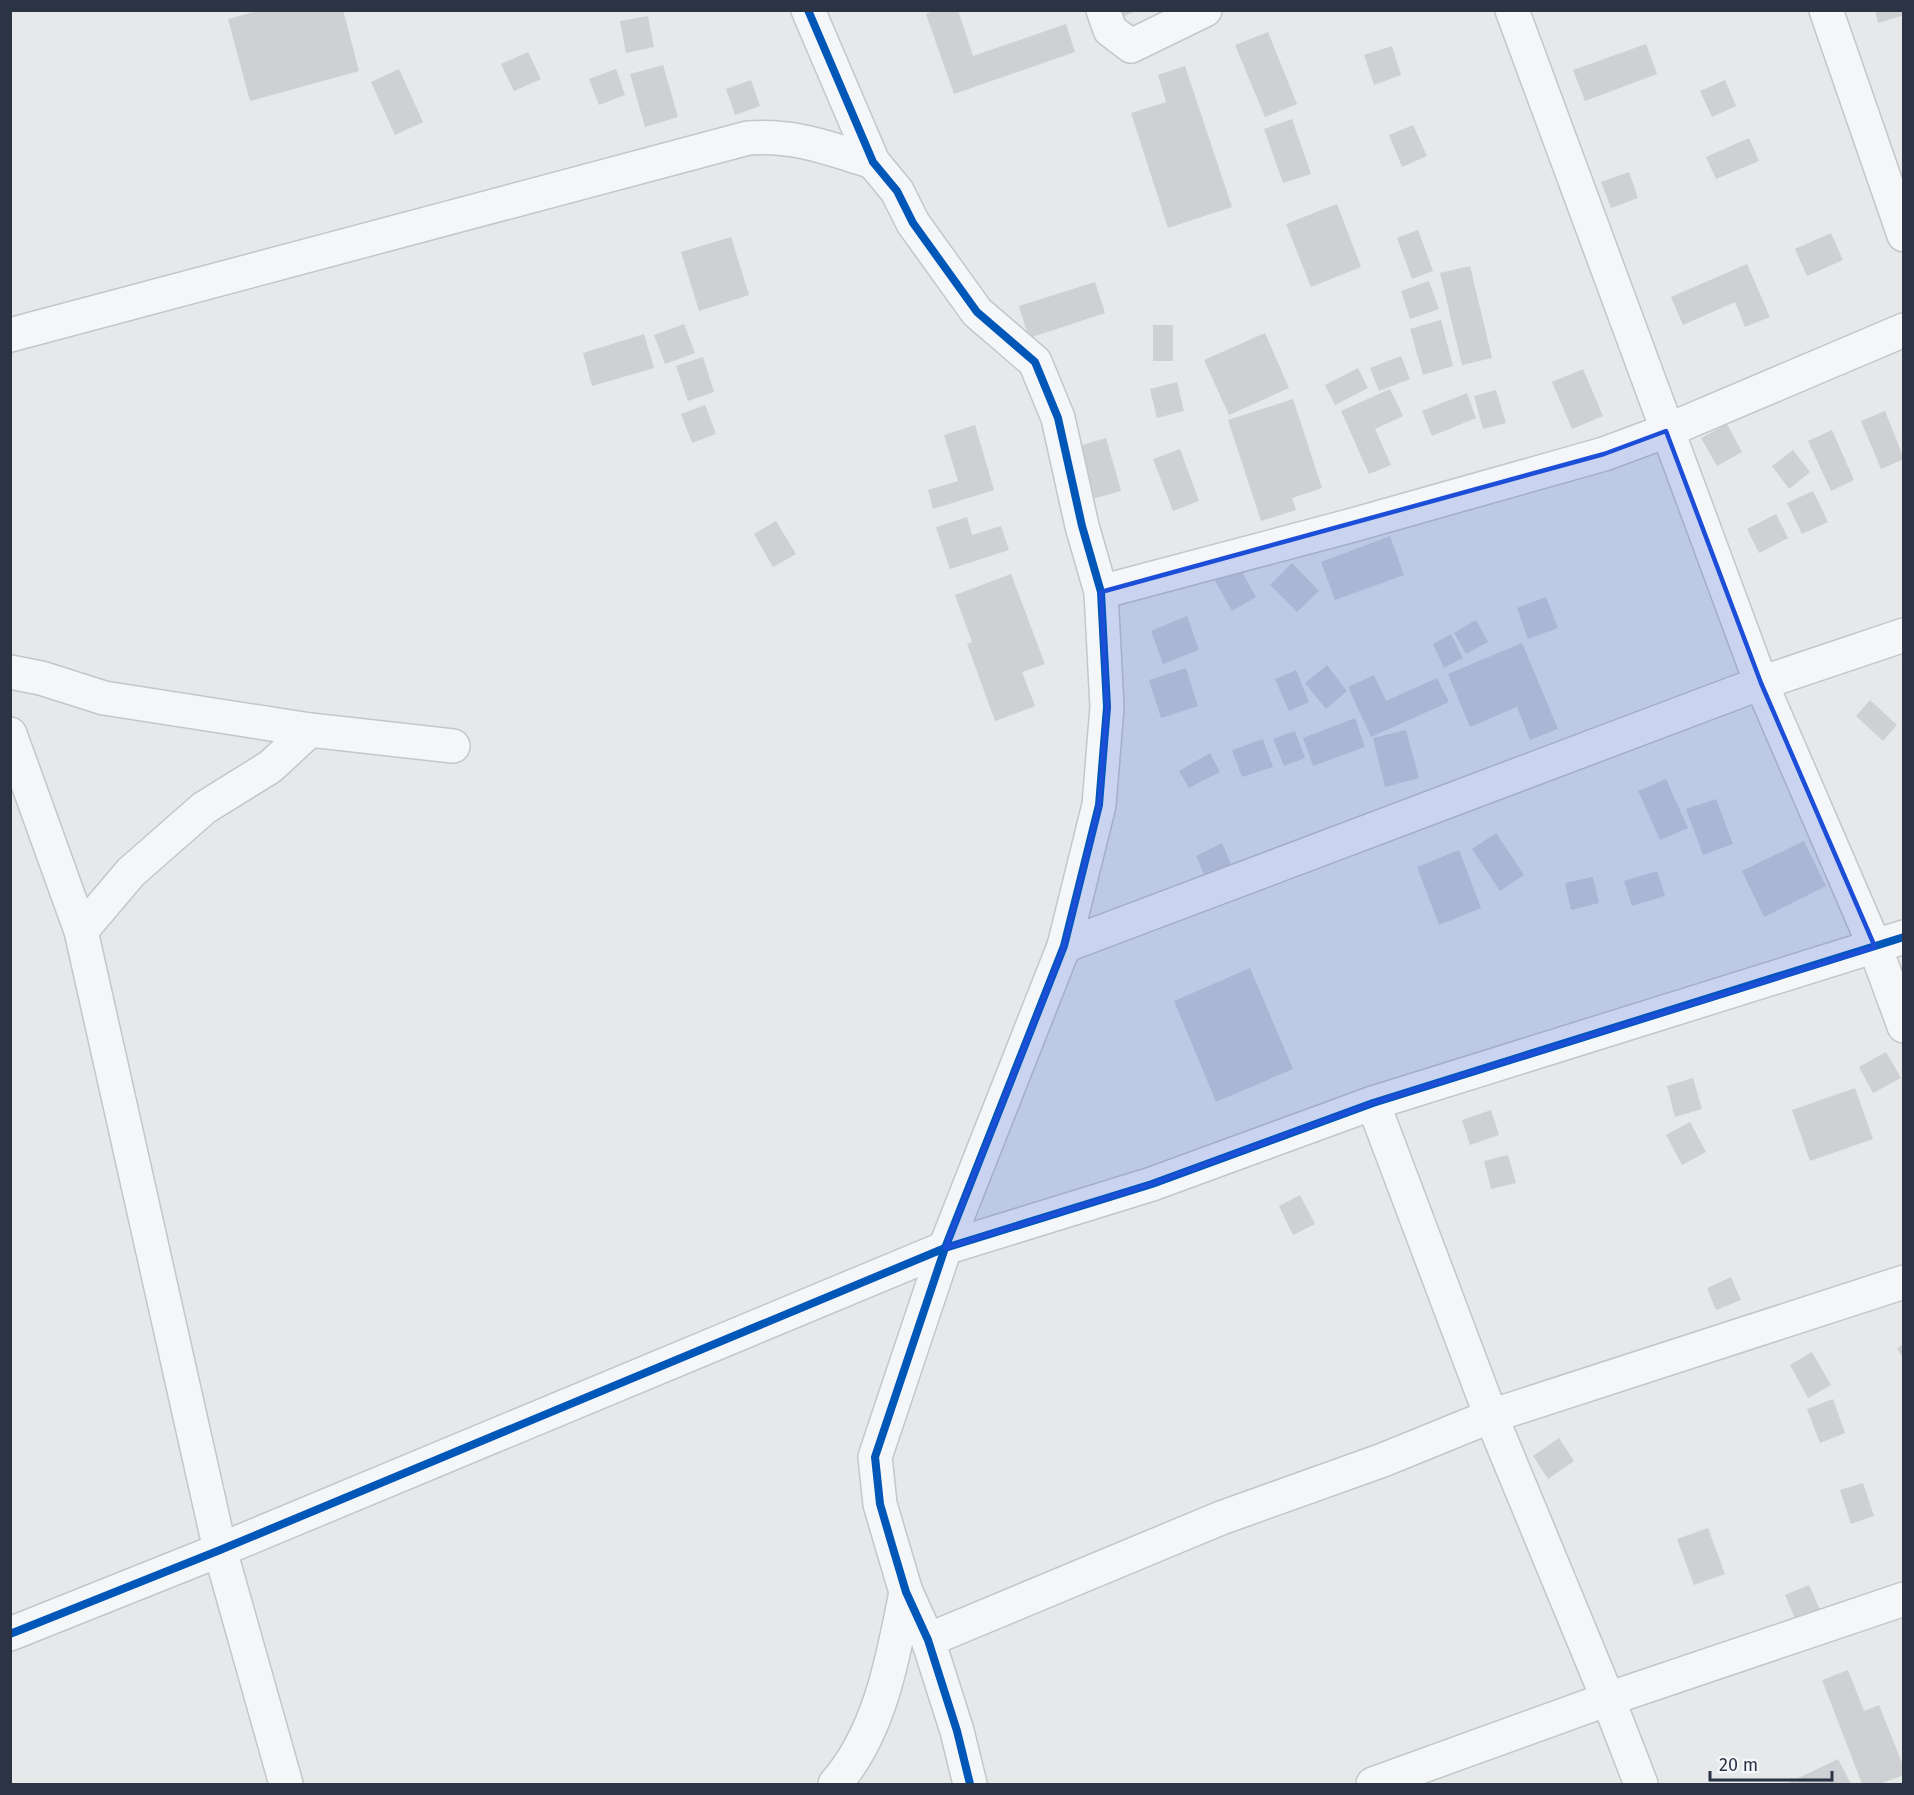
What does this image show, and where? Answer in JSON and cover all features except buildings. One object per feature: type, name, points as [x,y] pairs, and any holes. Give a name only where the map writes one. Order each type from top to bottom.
[{"type":"street","points":[[808,10],[873,162],[897,190],[913,223],[977,312],[1035,362],[1058,418],[1082,525],[1101,592],[1107,707],[1099,805],[1064,946],[945,1248],[875,1457],[880,1504],[906,1592],[928,1640],[957,1731],[970,1785]]},
{"type":"street","points":[[827,56],[829,10]]},
{"type":"street","points":[[1103,10],[1110,30],[1131,45],[1205,10]]},
{"type":"street","points":[[1512,10],[1761,683],[1889,942],[1904,1026]]},
{"type":"street","points":[[1827,10],[1904,235]]},
{"type":"street","points":[[10,335],[748,138],[799,140],[830,146],[873,162]]},
{"type":"street","points":[[1101,592],[1604,454],[1666,431],[1904,330]]},
{"type":"street","points":[[1064,946],[1761,683],[1904,635]]},
{"type":"street","points":[[10,672],[104,698],[310,730],[453,746]]},
{"type":"street","points":[[81,931],[131,872],[204,808],[270,767],[310,730]]},
{"type":"street","points":[[10,734],[81,931],[220,1550],[286,1785]]},
{"type":"street","points":[[10,1634],[220,1550],[945,1248],[1152,1184],[1373,1103],[1889,942]]},
{"type":"street","points":[[1373,1103],[1491,1416],[1608,1699],[1641,1785]]},
{"type":"street","points":[[928,1640],[1221,1518],[1383,1460],[1491,1416],[1904,1282]]},
{"type":"street","points":[[835,1785],[851,1767],[888,1682],[906,1592]]},
{"type":"street","points":[[1373,1785],[1608,1699],[1904,1599]]},
{"type":"highlighted area","points":[[1666,431],[1761,683],[1875,947],[1373,1103],[1152,1184],[945,1248],[1064,946],[1099,805],[1107,707],[1101,592],[1604,454]]},
{"type":"cycle path","points":[[808,10],[873,162],[897,191],[913,223],[977,312],[1035,362],[1058,418],[1082,526],[1101,592],[1107,707],[1099,805],[1064,946],[945,1248],[875,1457],[880,1504],[906,1592],[928,1640],[957,1731],[970,1784]]},
{"type":"cycle path","points":[[10,1634],[220,1550],[945,1248],[1152,1184],[1373,1103],[1904,937]]}]
